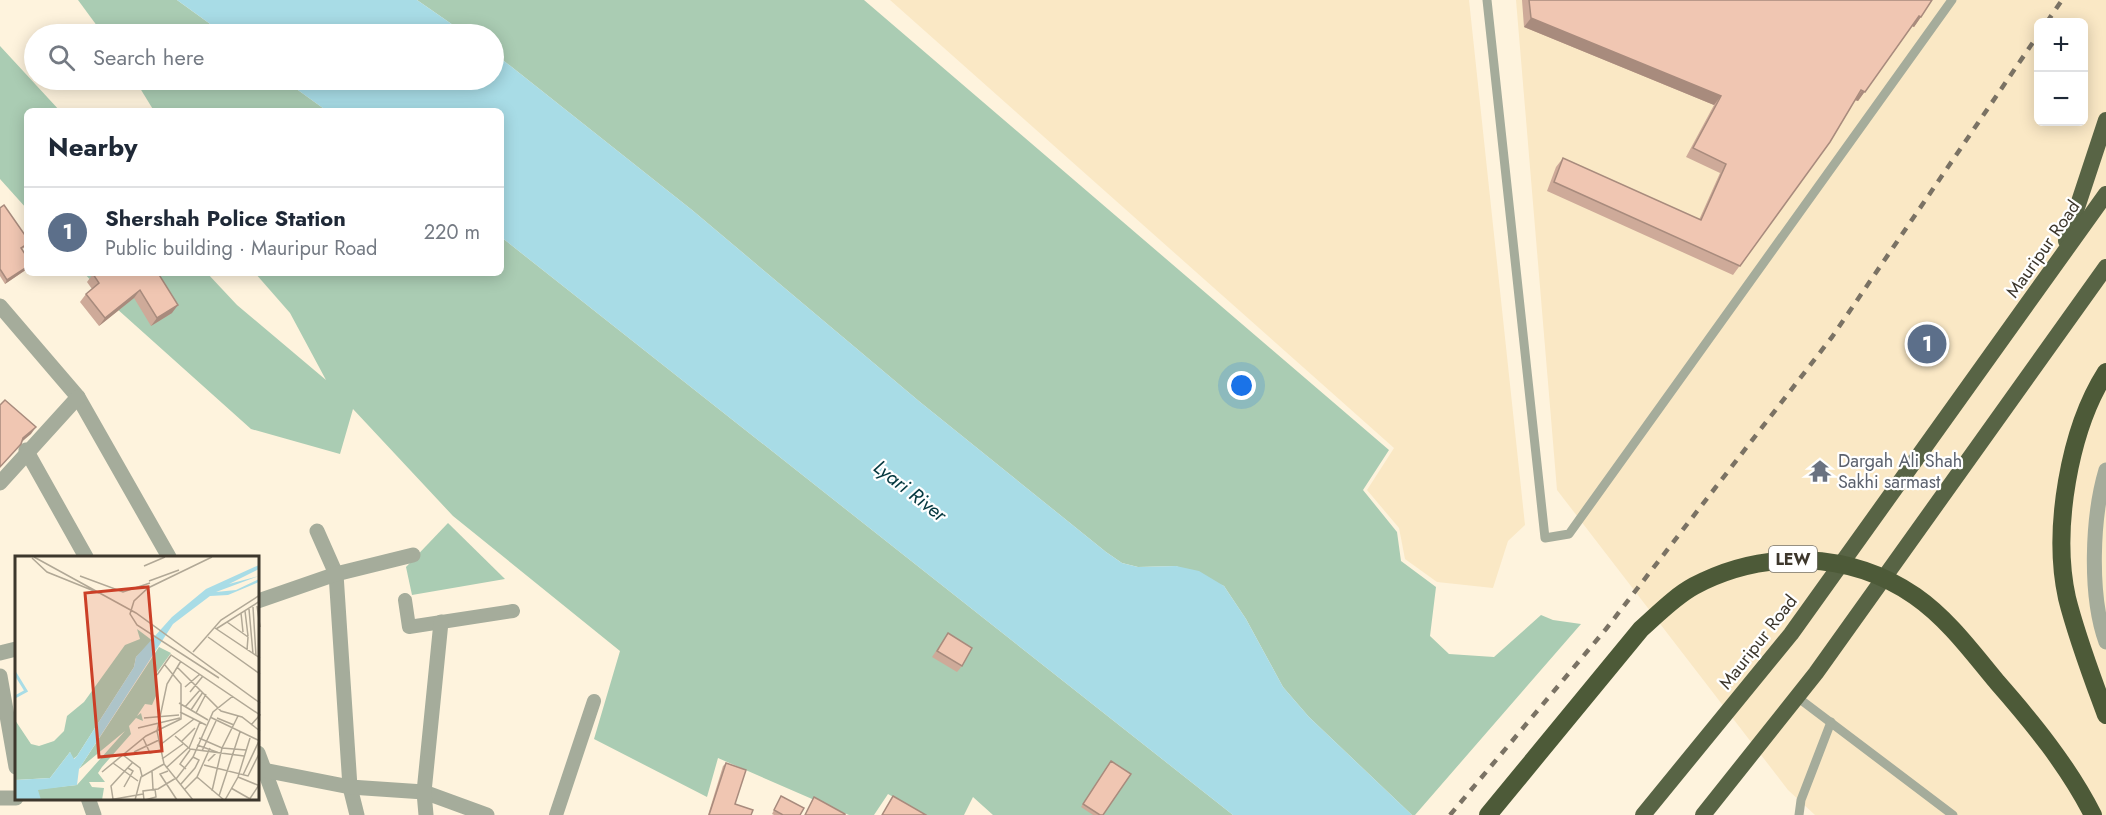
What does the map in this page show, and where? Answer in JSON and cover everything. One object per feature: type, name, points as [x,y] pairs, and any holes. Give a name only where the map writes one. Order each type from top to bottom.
[{"type":"highway","points":[[2060,259],[2106,120]]},
{"type":"highway","name":"Mauripur Road","points":[[1643,815],[1791,634],[2106,194]]},
{"type":"highway","points":[[1703,815],[1776,726],[2106,267]]},
{"type":"highway","points":[[2106,372],[2077,439],[2065,492],[2062,550],[2067,596],[2081,648],[2106,716]]},
{"type":"highway","name":"LEW","points":[[1488,815],[1641,629],[1666,606],[1693,587],[1724,573],[1756,563],[1789,559],[1822,561],[1865,571],[1886,579],[1915,596],[1941,617],[2057,755],[2093,815]]},
{"type":"street","points":[[0,307],[78,397],[168,556]]},
{"type":"street","points":[[0,483],[26,450],[78,397]]},
{"type":"street","points":[[26,450],[85,556]]},
{"type":"street","points":[[2106,470],[2099,493],[2096,571],[2102,629],[2106,642]]},
{"type":"street","points":[[318,531],[336,574],[350,787],[357,815]]},
{"type":"street","points":[[260,600],[336,574],[413,555]]},
{"type":"street","points":[[405,600],[409,627],[513,611]]},
{"type":"street","points":[[426,815],[424,792],[441,622]]},
{"type":"street","points":[[0,653],[15,649]]},
{"type":"street","points":[[0,676],[15,761]]},
{"type":"street","points":[[556,815],[594,701]]},
{"type":"street","points":[[260,763],[350,787],[424,792],[487,815]]},
{"type":"street","points":[[260,765],[281,815]]},
{"type":"street","points":[[89,800],[94,815]]},
{"type":"lane","points":[[1487,0],[1545,538],[1569,534],[1952,0]]},
{"type":"lane","points":[[1797,697],[1953,815]]},
{"type":"lane","points":[[1799,815],[1801,800],[1831,722]]},
{"type":"shaded area","points":[[890,0],[1469,0],[1525,525],[1508,541],[1493,588],[1437,582],[1405,559],[1399,528],[1367,490],[1394,448]]},
{"type":"shaded area","points":[[1516,0],[2106,0],[2106,815],[1815,815],[1788,790],[1557,490]]},
{"type":"green space","points":[[78,0],[177,0],[210,24],[96,24]]},
{"type":"green space","points":[[417,0],[864,0],[1389,450],[1363,490],[1397,532],[1401,561],[1436,587],[1430,636],[1449,654],[1494,657],[1541,615],[1553,620],[1581,624],[1415,815],[1412,815],[1309,717],[1283,687],[1246,619],[1224,586],[1176,566],[1138,567],[1122,563],[1106,552],[920,402],[692,210],[504,61],[504,24],[452,24]]},
{"type":"green space","points":[[0,46],[24,72],[24,90],[41,90],[57,108],[24,108],[24,206],[0,179]]},
{"type":"green space","points":[[141,90],[298,90],[323,108],[152,108]]},
{"type":"green space","points":[[504,239],[1233,815],[993,815],[973,797],[964,815],[925,815],[888,794],[874,815],[849,815],[718,758],[707,797],[594,739],[620,651],[453,516],[353,409],[340,454],[251,429],[116,308],[87,276],[210,276],[237,305],[326,380],[290,313],[258,276],[504,276]]},
{"type":"green space","points":[[448,523],[505,579],[412,595],[406,567]]},
{"type":"water","points":[[177,0],[417,0],[452,24],[210,24]]},
{"type":"water","name":"Lyari River","points":[[504,61],[692,210],[920,402],[1106,552],[1122,563],[1138,567],[1176,566],[1199,571],[1224,586],[1246,619],[1283,687],[1309,717],[1412,815],[1233,815],[504,239],[504,108],[323,108],[298,90],[504,90]]},
{"type":"building","points":[[1529,0],[1932,0],[1865,92],[1861,90],[1830,142],[1740,266],[1554,182],[1563,158],[1701,220],[1726,164],[1693,148],[1721,96],[1531,18]]},
{"type":"building","points":[[4,205],[24,234],[24,246],[21,248],[24,252],[24,269],[7,280],[0,269],[0,208]]},
{"type":"building","points":[[94,276],[160,276],[178,305],[157,318],[140,290],[105,318],[86,294],[99,283]]},
{"type":"building","points":[[5,400],[36,427],[23,438],[21,444],[0,467],[0,405]]},
{"type":"building","points":[[948,633],[972,648],[962,666],[937,651]]},
{"type":"building","points":[[1111,761],[1131,774],[1103,815],[1100,815],[1083,804]]},
{"type":"building","points":[[726,763],[746,770],[735,804],[753,810],[751,815],[709,815]]},
{"type":"building","points":[[781,796],[804,808],[800,815],[783,815],[774,810]]},
{"type":"building","points":[[893,796],[926,815],[882,815]]},
{"type":"building","points":[[814,797],[845,814],[845,815],[805,815]]},
{"type":"railway","points":[[2050,18],[2062,0]]},
{"type":"railway","points":[[1450,815],[1606,629],[1832,337],[2034,41]]},
{"type":"place","name":"Shershah Police Station","points":[[1927,344]]},
{"type":"place","name":"Dargah Ali Shah Sakhi sarmast","points":[[1820,471]]}]
